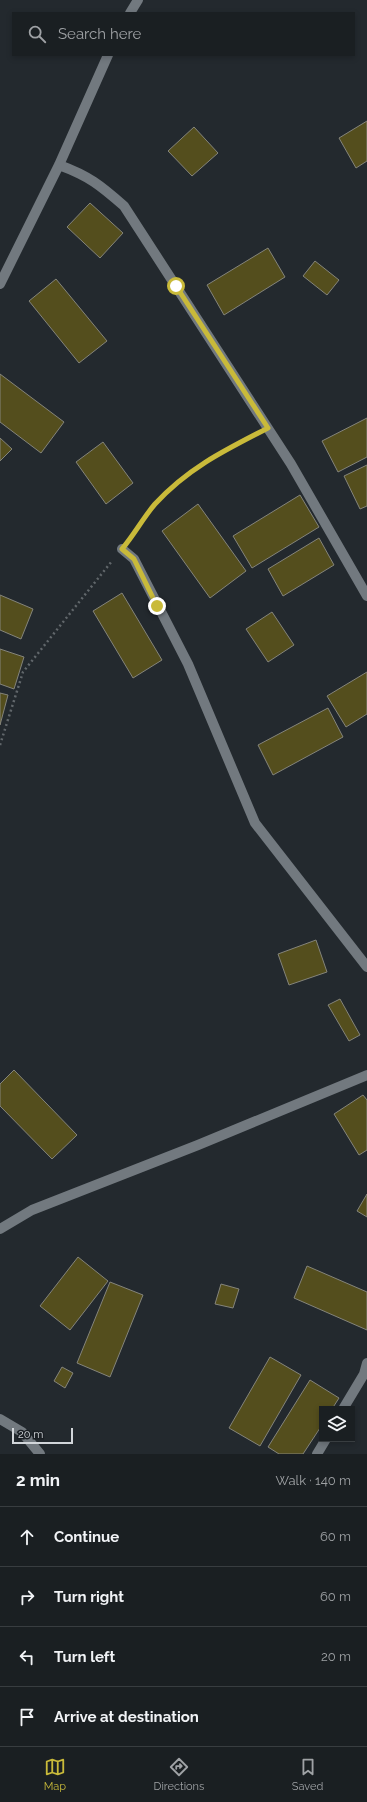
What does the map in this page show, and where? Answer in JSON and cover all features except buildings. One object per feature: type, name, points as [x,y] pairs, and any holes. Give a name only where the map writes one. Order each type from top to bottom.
[{"type":"street","points":[[131,12],[138,0]]},
{"type":"street","points":[[0,284],[59,165],[108,56]]},
{"type":"street","points":[[59,165],[81,173],[99,184],[124,206],[291,464],[367,596]]},
{"type":"street","points":[[122,549],[134,559],[188,664],[255,823],[367,967]]},
{"type":"street","points":[[0,1229],[32,1210],[198,1145],[367,1075]]},
{"type":"street","points":[[345,1406],[364,1374],[367,1364]]},
{"type":"street","points":[[0,1419],[22,1432],[40,1454]]},
{"type":"street","points":[[318,1454],[324,1442]]},
{"type":"path","points":[[0,746],[24,672],[122,549],[154,506],[175,484],[210,458],[268,428]]},
{"type":"route","points":[[157,606],[134,559],[122,549],[154,506],[175,484],[210,458],[268,428],[176,286]]}]
